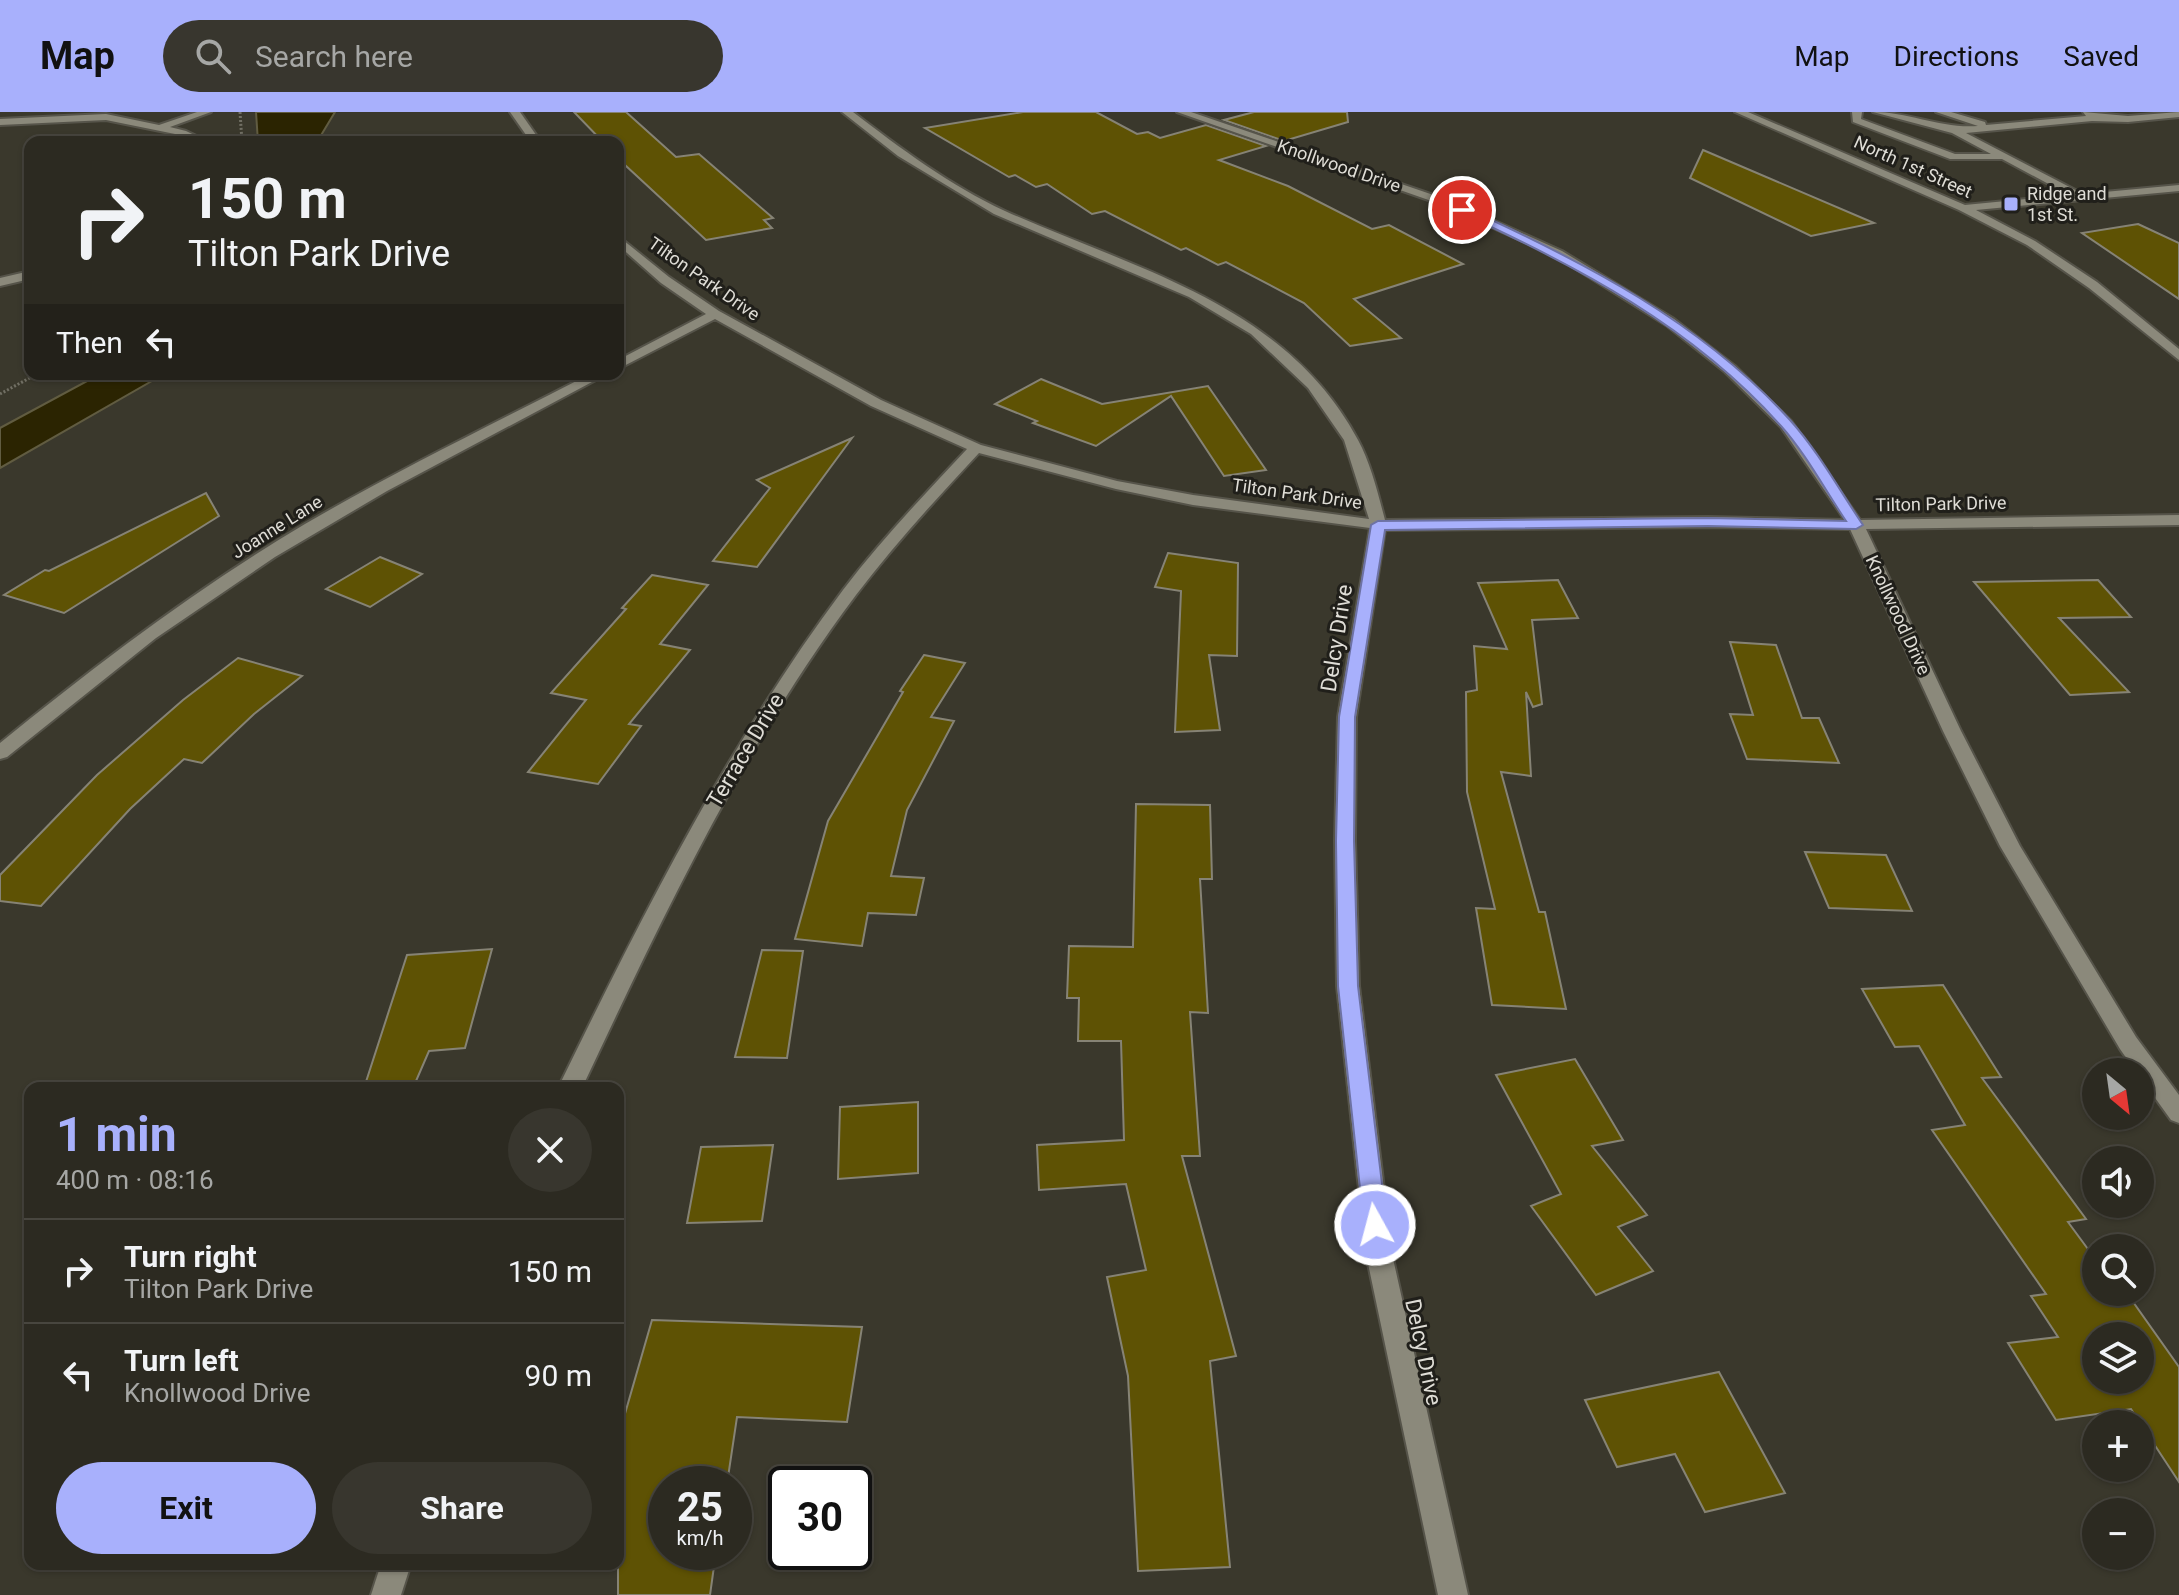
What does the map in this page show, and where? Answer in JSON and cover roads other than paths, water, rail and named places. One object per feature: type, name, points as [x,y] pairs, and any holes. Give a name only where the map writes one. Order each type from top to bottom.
[{"type":"street","points":[[159,128],[206,112]]},
{"type":"street","points":[[515,112],[532,136]]},
{"type":"street","name":"Delcy Drive","points":[[847,112],[902,154],[998,212],[1193,294],[1255,331],[1296,366],[1329,405],[1351,440],[1369,488],[1378,525],[1347,717],[1345,841],[1348,986],[1379,1254],[1453,1595]]},
{"type":"street","name":"Knollwood Drive","points":[[1182,112],[1444,202],[1522,236],[1615,286],[1670,322],[1730,369],[1786,424],[1856,525],[1952,731],[2010,846],[2128,1043],[2179,1113]]},
{"type":"street","name":"North 1st Street","points":[[1740,112],[1963,208],[2061,261],[2179,356]]},
{"type":"street","points":[[1857,112],[1856,120],[1954,157],[2003,157]]},
{"type":"street","points":[[1878,112],[1955,131],[2081,197]]},
{"type":"street","points":[[1941,112],[1990,127]]},
{"type":"street","points":[[1955,131],[2090,115],[2128,119],[2179,114]]},
{"type":"street","points":[[0,122],[106,117],[190,136]]},
{"type":"street","points":[[1963,208],[2179,188]]},
{"type":"street","name":"Tilton Park Drive","points":[[624,244],[665,280],[715,314],[843,387],[976,448],[1131,488],[1231,506],[1378,525],[1708,522],[1856,525],[2179,520]]},
{"type":"street","points":[[0,282],[24,276]]},
{"type":"street","points":[[624,362],[715,314]]},
{"type":"street","name":"Joanne Lane","points":[[0,753],[73,691],[172,619],[307,530],[589,380]]},
{"type":"street","name":"Terrace Drive","points":[[573,1082],[693,836],[777,695],[925,498],[976,448]]},
{"type":"street","points":[[386,1595],[394,1570]]},
{"type":"place","name":"Ridge and 1st St.","points":[[2011,204]]}]
